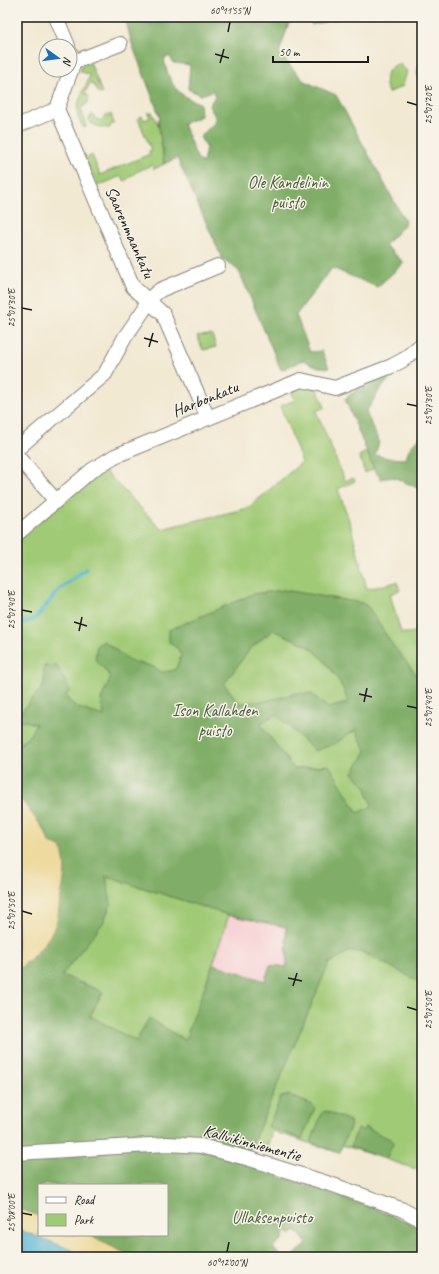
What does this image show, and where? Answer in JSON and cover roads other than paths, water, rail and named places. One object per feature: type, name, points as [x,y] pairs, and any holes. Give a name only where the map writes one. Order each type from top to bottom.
[{"type":"street","points":[[56,17],[65,38]]},
{"type":"street","points":[[78,55],[120,44]]},
{"type":"street","points":[[17,126],[57,109],[66,78]]},
{"type":"street","name":"Saarenmaankatu","points":[[57,109],[133,287],[163,314],[208,418]]},
{"type":"street","points":[[17,449],[105,374],[125,337],[160,290],[218,266]]},
{"type":"street","name":"Harbonkatu","points":[[17,534],[102,462],[301,380],[332,388],[342,386],[392,366],[412,354],[422,344]]},
{"type":"street","points":[[17,456],[56,501]]},
{"type":"street","name":"Kallvikinniementie","points":[[17,1153],[167,1144],[201,1146],[250,1159],[334,1185],[391,1206],[422,1220]]},
{"type":"water","points":[[17,1229],[70,1249],[84,1257],[17,1257]]},
{"type":"waterway","points":[[17,625],[35,619],[59,590],[86,569]]},
{"type":"park label","name":"Ole Kandelinin puisto","points":[[288,192]]},
{"type":"park label","name":"Ison Kallahden puisto","points":[[215,720]]},
{"type":"park label","name":"Ullaksenpuisto","points":[[272,1217]]}]
